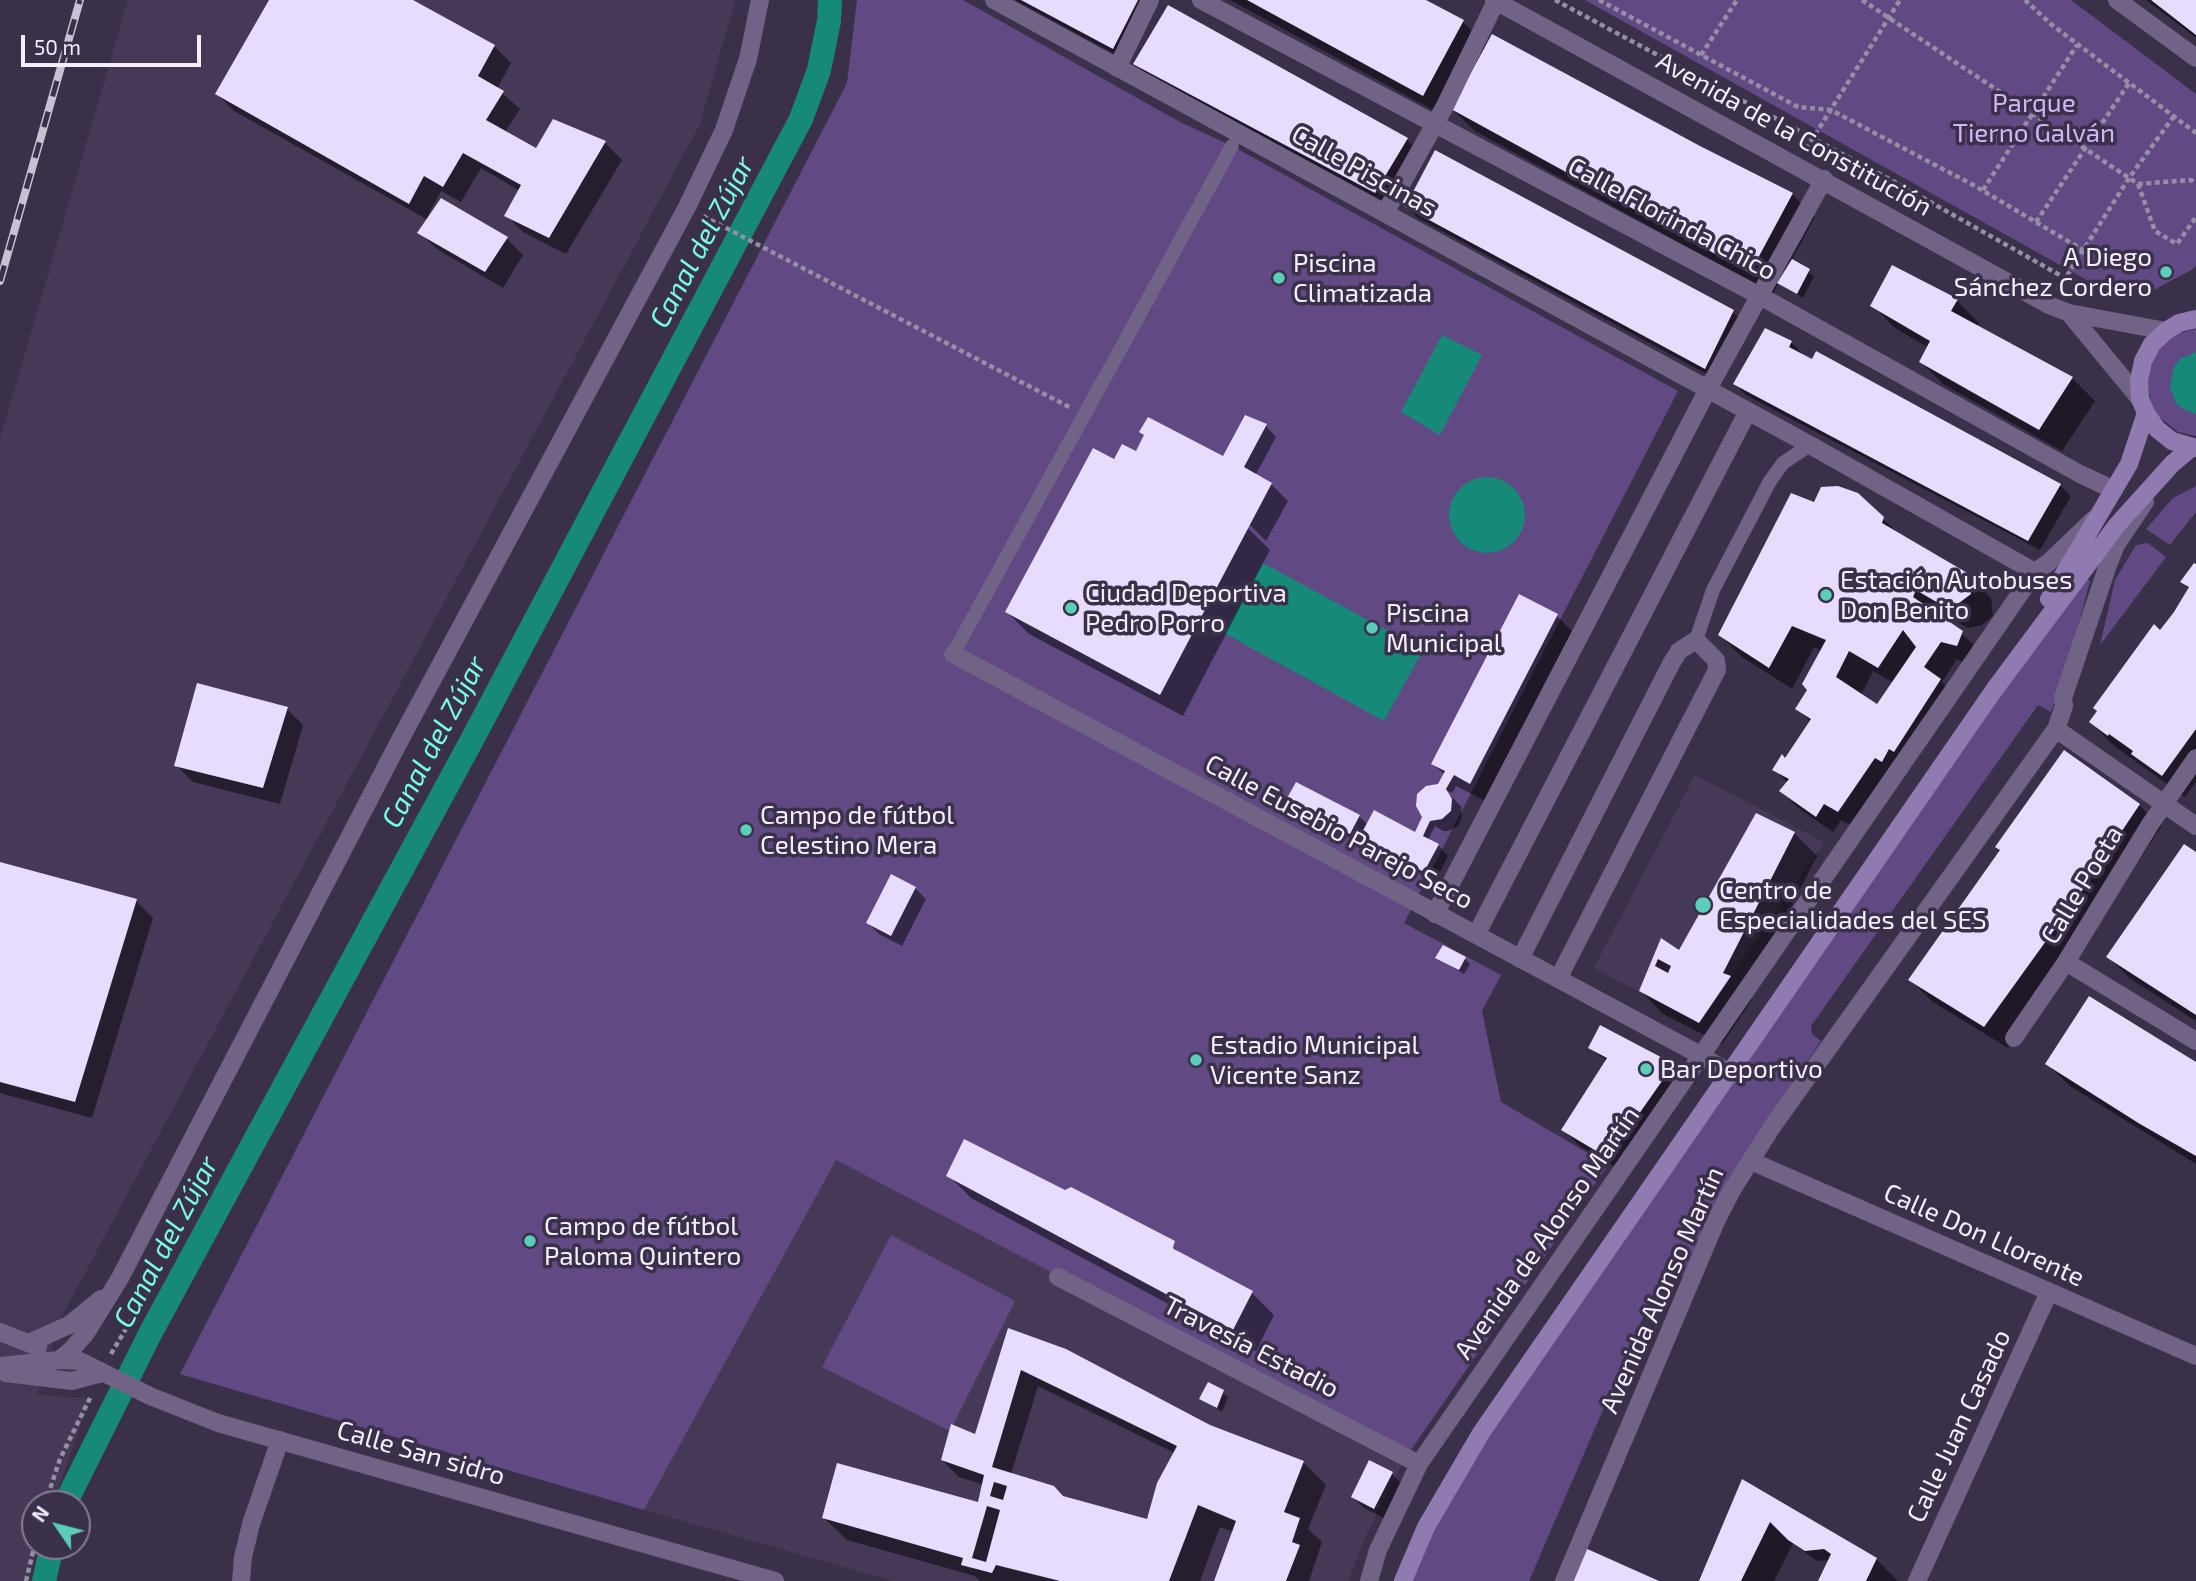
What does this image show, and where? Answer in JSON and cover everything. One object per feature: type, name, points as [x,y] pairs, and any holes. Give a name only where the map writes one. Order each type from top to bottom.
[{"type":"main road","name":"Avenida de Alonso Martín","points":[[2101,513],[2129,464],[2143,406],[2139,380],[2143,361],[2152,344],[2180,324],[2196,308]]},
{"type":"main road","points":[[2143,406],[2157,429],[2172,441],[2193,448]]},
{"type":"main road","points":[[1403,1581],[1426,1527],[1482,1433],[1994,690],[2118,525],[2172,464],[2193,448]]},
{"type":"main road","points":[[1994,690],[2101,513]]},
{"type":"street","points":[[0,1366],[58,1360],[86,1333],[112,1290],[400,740],[687,207],[724,130],[748,59],[760,0]]},
{"type":"street","name":"Calle Piscinas","points":[[994,0],[1811,445],[2035,572]]},
{"type":"street","points":[[1118,68],[1150,0]]},
{"type":"street","name":"Calle Florinda Chico","points":[[1200,0],[1760,296],[2080,474],[2115,490]]},
{"type":"street","points":[[2117,0],[2196,58]]},
{"type":"street","points":[[1385,213],[1435,123],[1495,1]]},
{"type":"street","name":"Avenida de la Constitución","points":[[1495,1],[1824,179],[2049,305],[2069,313],[2180,324]]},
{"type":"street","points":[[1436,914],[1709,389],[1824,179]]},
{"type":"street","points":[[2069,313],[2143,406]]},
{"type":"street","points":[[1476,935],[1748,411]]},
{"type":"street","name":"Avenida Alonso Martín","points":[[1564,1581],[1717,1219],[1732,1190],[2056,729],[2064,706],[2063,698],[2116,545],[2172,464]]},
{"type":"street","name":"Avenida de Alonso Martín","points":[[1369,1581],[1382,1540],[1419,1464],[2035,572],[2101,513]]},
{"type":"street","points":[[1520,959],[1672,662],[1679,651],[1696,640],[1716,660],[1717,670],[1558,979]]},
{"type":"street","name":"Calle Eusebio Parejo Seco","points":[[953,654],[1702,1056],[1729,1073]]},
{"type":"street","points":[[2056,729],[2196,826]]},
{"type":"street","name":"Calle Poeta","points":[[2014,1038],[2066,962],[2164,804],[2196,758]]},
{"type":"street","points":[[2066,962],[2196,1041]]},
{"type":"street","name":"Calle Don Llorente","points":[[1751,1161],[2196,1356]]},
{"type":"street","name":"Travesía Estadio","points":[[1058,1277],[1419,1464]]},
{"type":"street","points":[[29,1343],[69,1325],[112,1290]]},
{"type":"street","name":"Calle Juan Casado","points":[[1917,1581],[2049,1292]]},
{"type":"street","points":[[0,1332],[29,1343],[58,1360]]},
{"type":"street","points":[[0,1372],[72,1381],[102,1373],[86,1333]]},
{"type":"street","name":"Calle San sidro","points":[[58,1360],[80,1361],[150,1396],[218,1423],[775,1581]]},
{"type":"street","points":[[241,1581],[243,1557],[251,1524],[279,1440]]},
{"type":"lane","points":[[953,654],[1232,146]]},
{"type":"lane","points":[[1696,640],[1713,590],[1770,481],[1783,463],[1811,445]]},
{"type":"path","points":[[1555,0],[1813,138],[2065,278]]},
{"type":"path","points":[[1599,0],[1798,107],[1830,110],[1983,191],[2083,250]]},
{"type":"path","points":[[1701,55],[1737,0]]},
{"type":"path","points":[[1862,0],[2138,184],[2155,230],[2177,244],[2196,217]]},
{"type":"path","points":[[1796,164],[1900,0]]},
{"type":"path","points":[[2025,0],[2052,25],[2196,133]]},
{"type":"path","points":[[1983,191],[2078,44]]},
{"type":"path","points":[[2036,222],[2129,83]]},
{"type":"path","points":[[2049,305],[2129,178],[2174,116]]},
{"type":"path","points":[[2138,184],[2191,180],[2196,183]]},
{"type":"path","points":[[722,226],[1084,415]]},
{"type":"path","points":[[26,1581],[31,1560]]},
{"type":"shaded area","points":[[128,0],[735,0],[700,124],[61,1318],[37,1395],[90,1398],[58,1490],[21,1490],[21,1560],[34,1560],[27,1581],[0,1581],[0,439]]},
{"type":"shaded area","points":[[1442,335],[1482,355],[1440,435],[1401,412]]},
{"type":"shaded area","points":[[2196,352],[2196,414],[2176,403],[2170,387],[2174,367],[2180,359]]},
{"type":"shaded area","points":[[1495,477],[1508,483],[1519,494],[1525,507],[1523,530],[1508,547],[1495,553],[1479,553],[1466,547],[1451,530],[1449,507],[1455,494],[1472,479]]},
{"type":"shaded area","points":[[1263,563],[1423,650],[1384,721],[1224,633]]},
{"type":"shaded area","name":"Centro de Especialidades del SES","points":[[1695,775],[1824,842],[1699,1023],[1594,968]]},
{"type":"shaded area","points":[[835,1159],[1406,1457],[1368,1531],[1348,1581],[893,1581],[644,1510]]},
{"type":"green space","name":"Ciudad Deportiva Pedro Porro","points":[[857,0],[963,0],[1180,122],[1232,146],[1678,391],[1404,923],[1501,975],[1482,1011],[1501,1102],[1608,1165],[1406,1457],[836,1160],[644,1510],[180,1374],[847,83]]},
{"type":"green space","name":"Parque Tierno Galván","points":[[1585,0],[2071,0],[2196,94],[2196,265],[2148,293],[2103,289]]},
{"type":"green space","points":[[2196,329],[2196,436],[2178,432],[2158,416],[2151,405],[2147,380],[2149,368],[2160,347],[2179,333]]},
{"type":"green space","points":[[2196,486],[2196,512],[2170,545],[2146,529],[2173,498]]},
{"type":"green space","points":[[2148,543],[2166,557],[2100,645],[2115,580],[2136,545]]},
{"type":"green space","points":[[2086,578],[2090,581],[2065,676],[2051,712],[2038,705],[1811,1026],[1812,1034],[1821,1041],[1763,1126],[1684,1277],[1666,1264],[1529,1581],[1403,1581],[1426,1527],[1994,690]]},
{"type":"green space","points":[[891,1235],[1015,1301],[950,1431],[822,1367]]},
{"type":"building","points":[[269,0],[413,0],[495,45],[478,76],[504,91],[486,120],[536,148],[553,119],[606,141],[549,238],[504,216],[521,185],[463,153],[443,187],[424,176],[409,204],[215,94]]},
{"type":"building","points":[[1021,0],[1138,0],[1113,49]]},
{"type":"building","points":[[1247,0],[1426,0],[1464,20],[1423,96]]},
{"type":"building","points":[[2151,0],[2196,0],[2196,35]]},
{"type":"building","points":[[1168,5],[1408,138],[1375,193],[1133,64]]},
{"type":"building","points":[[1492,34],[1793,193],[1750,273],[1451,109]]},
{"type":"building","points":[[1435,150],[1734,310],[1705,369],[1405,207]]},
{"type":"building","points":[[441,198],[508,237],[485,272],[417,233]]},
{"type":"building","points":[[1792,259],[1810,269],[1797,294],[1777,283]]},
{"type":"building","points":[[1892,265],[1958,299],[1951,311],[2073,377],[2039,430],[1919,362],[1930,341],[1870,306]]},
{"type":"building","points":[[1765,328],[1792,341],[1789,347],[1812,359],[1816,351],[2061,484],[2028,541],[1733,384]]},
{"type":"building","points":[[1245,415],[1267,424],[1244,467],[1272,483],[1160,695],[1005,612],[1093,448],[1114,459],[1122,444],[1136,451],[1144,435],[1139,432],[1148,417],[1223,456]]},
{"type":"building","name":"Estación Autobuses Don Benito","points":[[1838,486],[1858,493],[1884,517],[1882,523],[1969,574],[1971,594],[1959,603],[1945,607],[1916,590],[1913,597],[1963,631],[1957,646],[1941,642],[1924,667],[1941,679],[1894,752],[1889,749],[1882,762],[1875,758],[1838,812],[1824,804],[1816,817],[1779,791],[1789,779],[1772,770],[1782,754],[1785,758],[1811,719],[1795,709],[1807,690],[1802,684],[1826,640],[1792,626],[1769,668],[1718,635],[1791,493],[1814,502],[1821,487]],"holes":[[[1903,630],[1916,647],[1877,704],[1836,677],[1849,651],[1878,668]]]},
{"type":"building","points":[[2194,563],[2196,729],[2162,776],[2131,754],[2133,751],[2089,722],[2097,711],[2093,708],[2154,624],[2160,630],[2174,612],[2189,587],[2180,582]]},
{"type":"building","points":[[1519,594],[1558,614],[1470,784],[1454,775],[1446,789],[1452,799],[1451,811],[1442,819],[1430,821],[1423,836],[1439,844],[1424,872],[1359,838],[1374,810],[1415,832],[1422,817],[1416,806],[1417,794],[1426,786],[1438,784],[1445,771],[1431,764]]},
{"type":"building","points":[[197,683],[288,707],[263,788],[174,766]]},
{"type":"building","points":[[2064,750],[2140,804],[2077,898],[1984,1027],[1908,980],[2000,850],[1995,847]]},
{"type":"building","points":[[1296,782],[1360,815],[1350,834],[1286,800]]},
{"type":"building","points":[[1756,813],[1795,832],[1723,973],[1731,976],[1699,1023],[1639,991],[1661,938],[1679,950]],"holes":[[[1658,959],[1671,966],[1668,973],[1655,966]]]},
{"type":"building","points":[[2184,844],[2196,852],[2196,1015],[2106,957]]},
{"type":"building","points":[[0,862],[137,899],[75,1102],[0,1082]]},
{"type":"building","points":[[891,874],[916,887],[891,936],[866,923]]},
{"type":"building","points":[[1443,945],[1466,957],[1459,970],[1435,958]]},
{"type":"building","points":[[2089,996],[2196,1062],[2196,1156],[2045,1064]]},
{"type":"building","points":[[1600,1025],[1674,1064],[1608,1158],[1561,1130],[1607,1058],[1588,1048]]},
{"type":"building","points":[[964,1139],[1065,1190],[1071,1187],[1175,1241],[1174,1249],[1253,1291],[1233,1330],[946,1176]]},
{"type":"building","points":[[1008,1328],[1066,1349],[1210,1425],[1304,1461],[1284,1512],[1300,1518],[1292,1542],[1300,1545],[1286,1581],[1214,1581],[1236,1521],[1198,1505],[1169,1581],[1060,1581],[996,1565],[992,1573],[961,1565],[963,1558],[822,1518],[837,1463],[978,1502],[984,1475],[941,1460],[951,1424],[975,1434]],"holes":[[[1021,1370],[1177,1446],[1157,1483],[1147,1519],[1063,1496],[1054,1486],[992,1467]],[[994,1482],[1007,1486],[1003,1500],[990,1496]],[[987,1506],[1000,1510],[986,1562],[972,1558]]]},
{"type":"building","points":[[1208,1382],[1224,1390],[1217,1408],[1199,1399]]},
{"type":"building","points":[[1369,1460],[1393,1472],[1374,1509],[1351,1497]]},
{"type":"building","points":[[1742,1479],[1877,1558],[1866,1581],[1818,1581],[1831,1554],[1824,1549],[1805,1551],[1788,1540],[1770,1522],[1741,1581],[1699,1581]]},
{"type":"building","points":[[1585,1548],[1659,1581],[1568,1581]]},
{"type":"waterway","name":"Canal del Zújar","points":[[72,1490],[151,1332],[473,738],[801,119],[819,70],[829,21],[830,0]]},
{"type":"waterway","name":"Canal del Zújar","points":[[44,1581],[49,1560]]},
{"type":"railway","points":[[0,281],[80,0]]},
{"type":"place","name":"A Diego Sánchez Cordero","points":[[2166,272]]},
{"type":"place","name":"Piscina Climatizada","points":[[1279,278]]},
{"type":"place","name":"Estación Autobuses Don Benito","points":[[1826,595]]},
{"type":"place","name":"Ciudad Deportiva Pedro Porro","points":[[1071,608]]},
{"type":"place","name":"Piscina Municipal","points":[[1372,628]]},
{"type":"place","name":"Campo de fútbol Celestino Mera","points":[[746,830]]},
{"type":"place","name":"Centro de Especialidades del SES","points":[[1703,905]]},
{"type":"place","name":"Estadio Municipal Vicente Sanz","points":[[1196,1060]]},
{"type":"place","name":"Bar Deportivo","points":[[1646,1069]]},
{"type":"place","name":"Campo de fútbol Paloma Quintero","points":[[530,1241]]}]
